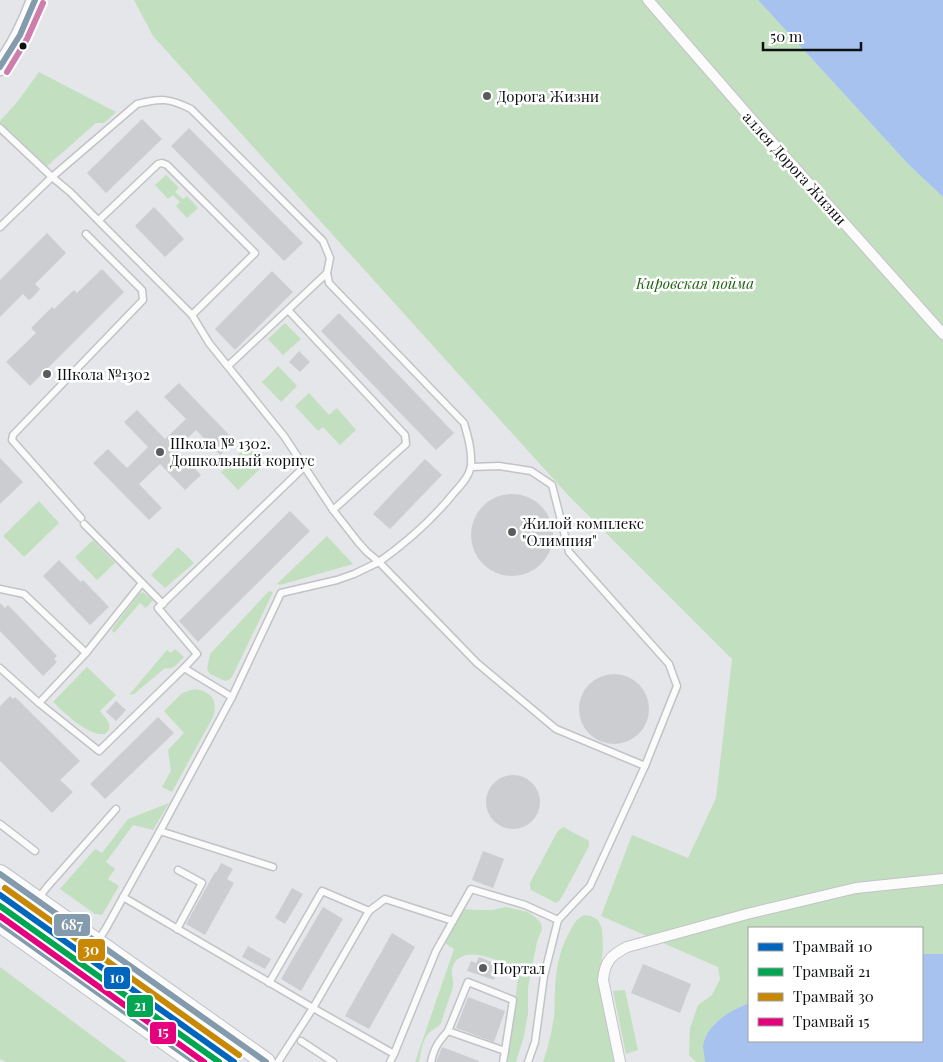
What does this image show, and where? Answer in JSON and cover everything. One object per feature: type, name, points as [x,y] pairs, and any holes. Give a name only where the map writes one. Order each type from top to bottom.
[{"type":"main road","points":[[0,874],[266,1062]]},
{"type":"main road","points":[[0,923],[194,1062]]},
{"type":"street","points":[[0,67],[19,37],[35,0]]},
{"type":"street","name":"аллея Дорога Жизни","points":[[648,0],[943,334]]},
{"type":"street","points":[[620,1062],[603,980],[604,968],[616,952],[627,947],[747,914],[856,888],[943,879]]},
{"type":"lane","points":[[0,227],[52,177],[137,104],[166,99],[178,103],[191,109],[323,241],[330,258],[327,273],[329,283],[464,423],[470,443],[471,467],[463,483],[428,523],[400,548],[379,562],[354,574],[281,593],[232,697],[160,831],[106,930],[74,976]]},
{"type":"lane","points":[[0,128],[99,220],[192,315],[210,343],[284,436],[333,510],[363,547],[477,663],[556,729],[645,766]]},
{"type":"lane","points":[[99,220],[158,164],[162,163],[167,165],[255,253],[192,315]]},
{"type":"lane","points":[[86,234],[142,290],[143,300],[13,435],[12,440],[83,521],[162,604]]},
{"type":"lane","points":[[228,366],[327,273]]},
{"type":"lane","points":[[288,310],[405,435],[406,444],[333,510]]},
{"type":"lane","points":[[471,467],[499,466],[531,471],[552,485],[569,552],[670,664],[677,686],[645,766],[590,886],[558,920],[544,976],[535,1042],[528,1062]]},
{"type":"lane","points":[[0,668],[39,703],[99,751],[197,654],[158,608],[304,467]]},
{"type":"lane","points":[[39,703],[86,653],[142,583]]},
{"type":"lane","points":[[0,589],[24,594],[86,653]]},
{"type":"lane","points":[[184,668],[232,697]]},
{"type":"lane","points":[[37,900],[116,809]]},
{"type":"lane","points":[[0,824],[35,851]]},
{"type":"lane","points":[[160,831],[273,867]]},
{"type":"lane","points":[[177,929],[202,884],[178,870]]},
{"type":"lane","points":[[390,1062],[436,951],[471,889],[525,905],[558,920]]},
{"type":"lane","points":[[269,983],[322,891],[369,911]]},
{"type":"lane","points":[[123,897],[394,1054]]},
{"type":"lane","points":[[278,1062],[313,1008],[369,911],[385,899],[453,921]]},
{"type":"lane","points":[[430,1062],[438,1042],[448,1032],[468,982],[514,1000],[503,1062]]},
{"type":"lane","points":[[448,1032],[505,1051]]},
{"type":"lane","points":[[301,1041],[333,1062]]},
{"type":"green space","name":"Кировская пойма","points":[[134,0],[758,0],[909,165],[943,197],[943,954],[923,954],[923,927],[748,927],[748,1003],[734,1010],[712,1027],[705,1062],[696,1062],[689,1055],[690,1028],[698,1005],[712,995],[720,979],[718,967],[601,916],[632,835],[688,858],[716,798],[732,659],[567,494],[153,36]]},
{"type":"green space","points":[[39,72],[116,112],[104,123],[96,123],[47,166],[0,124],[0,121],[18,101]]},
{"type":"green space","points":[[166,175],[179,188],[175,192],[183,199],[187,196],[198,208],[187,218],[176,206],[180,202],[173,195],[168,199],[155,185]]},
{"type":"green space","points":[[285,323],[301,339],[283,355],[268,339]]},
{"type":"green space","points":[[278,366],[297,386],[281,402],[262,382]]},
{"type":"green space","points":[[309,393],[329,415],[337,408],[356,430],[340,445],[323,427],[318,431],[295,406]]},
{"type":"green space","points":[[247,446],[265,464],[238,490],[221,472]]},
{"type":"green space","points":[[39,501],[59,523],[24,557],[3,536]]},
{"type":"green space","points":[[327,536],[353,564],[280,585],[277,584]]},
{"type":"green space","points":[[93,540],[115,563],[97,580],[75,557]]},
{"type":"green space","points":[[178,547],[194,563],[165,588],[151,575]]},
{"type":"green space","points":[[269,591],[273,592],[232,677],[225,681],[210,674],[207,669],[210,654]]},
{"type":"green space","points":[[142,592],[153,600],[146,608],[140,603],[114,633],[112,631],[113,628]]},
{"type":"green space","points":[[175,649],[184,657],[173,667],[165,668],[134,694],[129,695],[167,650],[171,653]]},
{"type":"green space","points":[[87,667],[116,695],[100,711],[109,725],[108,731],[105,734],[98,734],[84,728],[53,702]]},
{"type":"green space","points":[[195,689],[206,692],[214,701],[213,717],[172,792],[162,787],[171,771],[168,750],[184,733],[164,711],[182,693]]},
{"type":"green space","points":[[169,803],[153,830],[133,825],[106,862],[115,869],[108,879],[119,886],[102,915],[95,914],[60,889],[95,849],[102,853],[128,819]]},
{"type":"green space","points":[[563,827],[589,841],[589,846],[563,895],[556,903],[531,890],[530,883],[556,834]]},
{"type":"green space","points":[[506,907],[528,912],[541,923],[542,929],[537,942],[528,988],[528,1014],[524,1036],[516,1062],[506,1062],[518,979],[509,967],[501,962],[473,954],[463,956],[455,961],[452,971],[453,988],[441,1023],[426,1037],[419,1062],[415,1062],[454,949],[445,943],[463,909],[492,910]]},
{"type":"green space","points":[[584,915],[598,920],[602,929],[603,947],[600,979],[617,1062],[543,1062],[553,1022],[556,978],[560,954],[573,925]]},
{"type":"green space","points":[[0,967],[127,1062],[6,1062],[0,1059]]},
{"type":"green space","points":[[625,990],[638,1050],[626,1054],[613,991]]},
{"type":"water","points":[[758,0],[943,0],[943,197],[909,165]]},
{"type":"water","points":[[923,954],[943,954],[943,1062],[705,1062],[703,1046],[705,1038],[714,1024],[734,1010],[748,1003],[748,1042],[923,1042]]},
{"type":"building","points":[[142,119],[162,139],[106,193],[87,173]]},
{"type":"building","points":[[189,128],[303,243],[284,261],[171,146]]},
{"type":"building","points":[[154,207],[184,239],[165,257],[135,226]]},
{"type":"building","points":[[47,233],[66,253],[35,284],[40,289],[32,298],[29,300],[23,294],[0,317],[0,280]]},
{"type":"building","points":[[102,269],[124,292],[30,386],[6,362],[36,333],[31,328],[52,307],[54,309],[74,290],[77,293]]},
{"type":"building","points":[[272,271],[293,292],[235,350],[215,329]]},
{"type":"building","points":[[339,313],[454,433],[436,450],[321,331]]},
{"type":"building","points":[[299,351],[310,362],[300,372],[289,362]]},
{"type":"building","points":[[179,383],[235,441],[220,455],[196,430],[176,449],[201,475],[185,490],[160,464],[139,484],[162,508],[149,520],[93,463],[108,449],[127,468],[148,447],[124,422],[137,410],[165,439],[186,419],[164,397]]},
{"type":"building","points":[[0,458],[23,482],[0,504]]},
{"type":"building","points":[[425,459],[442,475],[390,529],[373,514]]},
{"type":"building","name":"Жилой комплекс \"Олимпия\"","points":[[504,494],[520,494],[535,501],[546,512],[553,527],[550,551],[541,564],[520,576],[504,576],[489,569],[478,558],[471,543],[471,527],[478,512],[489,501]]},
{"type":"building","points":[[290,511],[310,531],[198,642],[179,621]]},
{"type":"building","points":[[59,560],[81,582],[83,580],[109,607],[90,625],[43,576]]},
{"type":"building","points":[[0,603],[5,608],[8,605],[57,656],[54,659],[57,662],[43,676],[0,631]]},
{"type":"building","points":[[614,674],[627,677],[639,684],[646,696],[649,709],[646,722],[639,734],[627,741],[614,744],[601,741],[589,734],[582,722],[579,709],[582,696],[589,684],[601,677]]},
{"type":"building","points":[[10,696],[13,699],[15,697],[80,761],[60,780],[73,792],[52,813],[0,761],[0,706]]},
{"type":"building","points":[[116,701],[126,710],[116,721],[106,712]]},
{"type":"building","points":[[158,717],[174,733],[105,799],[90,784]]},
{"type":"building","points":[[513,775],[523,777],[532,783],[538,792],[540,802],[538,812],[532,821],[523,827],[513,829],[503,827],[494,821],[488,812],[486,802],[488,792],[494,783],[503,777]]},
{"type":"building","points":[[483,851],[504,859],[493,888],[472,880]]},
{"type":"building","points":[[221,863],[233,869],[227,879],[234,883],[205,935],[186,924]]},
{"type":"building","points":[[292,888],[303,894],[285,924],[275,918]]},
{"type":"building","points":[[323,907],[343,919],[301,991],[281,979]]},
{"type":"building","points":[[392,933],[415,947],[369,1029],[345,1016]]},
{"type":"building","points":[[248,946],[271,959],[265,969],[242,957]]},
{"type":"building","name":"Портал","points":[[479,957],[499,965],[494,980],[467,971],[471,961],[476,963]]},
{"type":"building","points":[[643,964],[691,984],[680,1013],[631,993]]},
{"type":"building","points":[[468,997],[505,1011],[494,1042],[456,1028]]},
{"type":"building","points":[[442,1047],[479,1061],[479,1062],[436,1062]]},
{"type":"tram line","name":"30","points":[[5,888],[239,1055]]},
{"type":"tram line","name":"10","points":[[0,895],[234,1062]]},
{"type":"tram line","name":"21","points":[[0,906],[219,1062]]},
{"type":"tram line","name":"15","points":[[0,916],[204,1062]]},
{"type":"transit line","name":"687","points":[[0,67],[20,35],[35,0]]},
{"type":"transit line","points":[[7,72],[27,39],[43,3]]},
{"type":"transit line","name":"687","points":[[0,874],[266,1062]]},
{"type":"transit line","name":"687","points":[[0,923],[195,1062]]},
{"type":"place","name":"Дорога Жизни","points":[[487,96]]},
{"type":"place","name":"Школа №1302","points":[[47,374]]},
{"type":"place","name":"Школа № 1302. Дошкольный корпус","points":[[160,452]]},
{"type":"place","name":"Жилой комплекс \"Олимпия\"","points":[[512,532]]},
{"type":"place","name":"Портал","points":[[483,968]]}]
